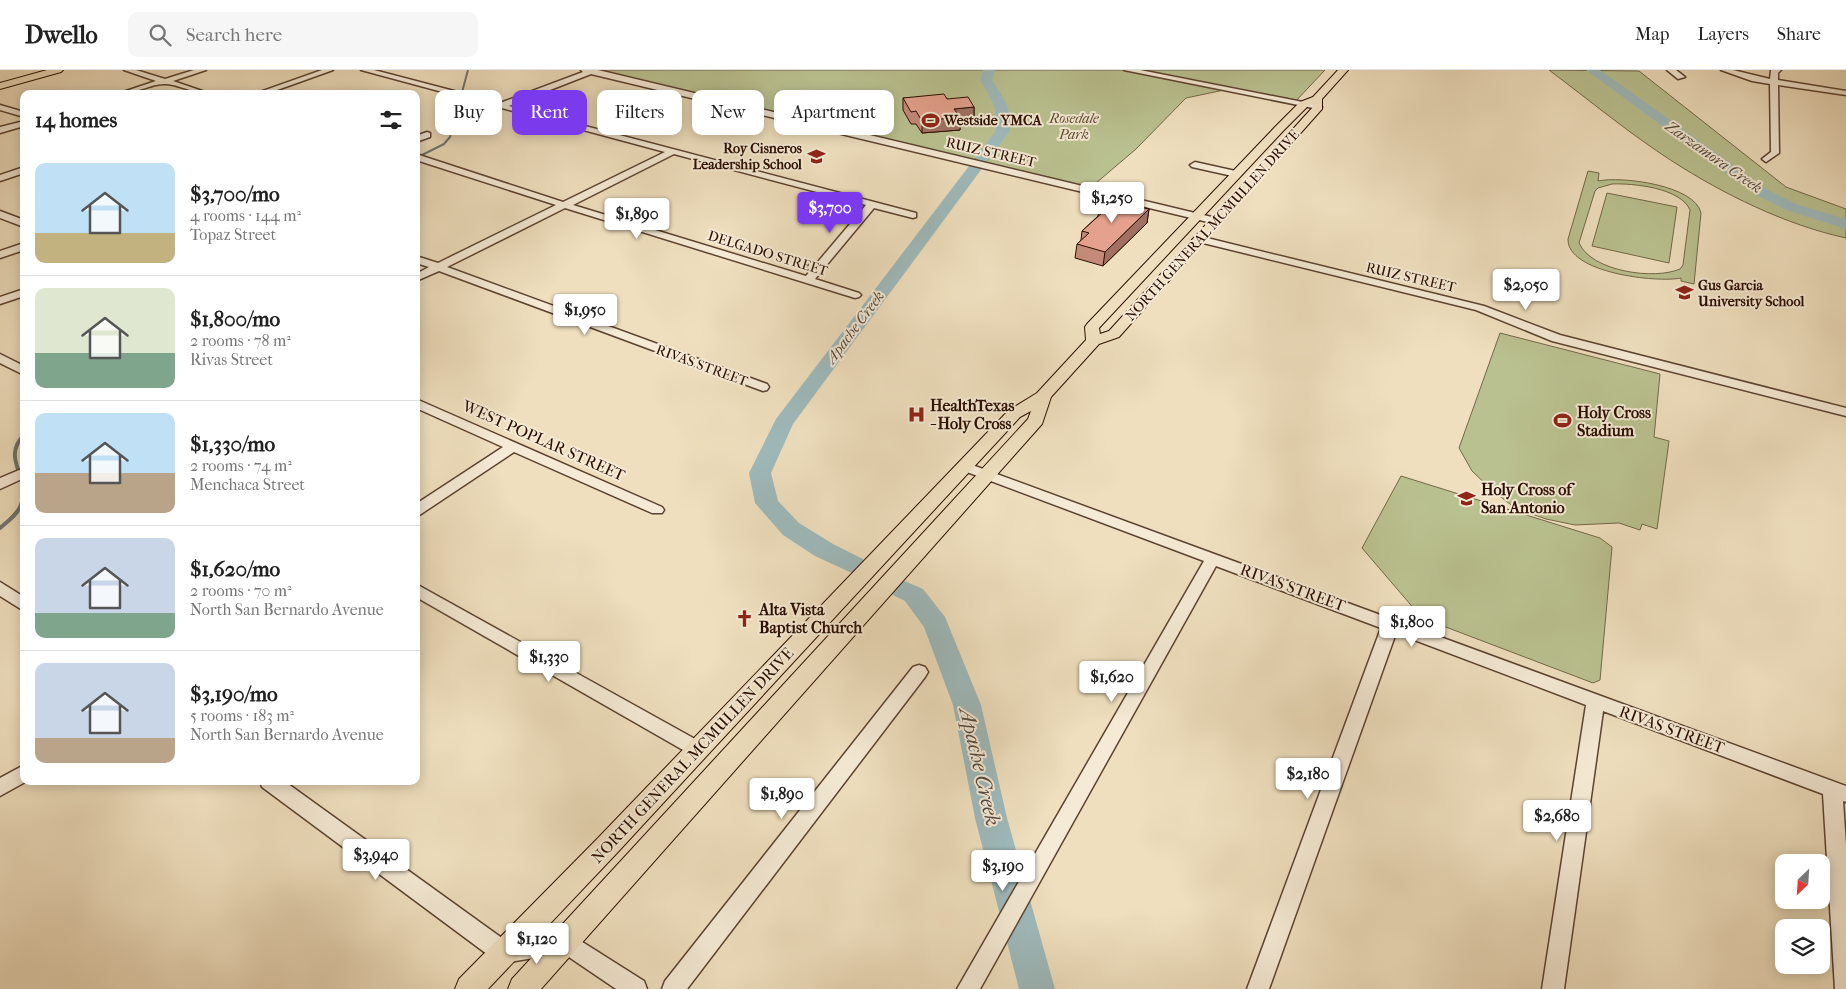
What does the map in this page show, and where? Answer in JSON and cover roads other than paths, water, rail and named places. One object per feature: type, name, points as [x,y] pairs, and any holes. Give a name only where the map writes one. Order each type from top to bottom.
[{"type":"main road","points":[[0,86],[58,70]]},
{"type":"main road","name":"NORTH GENERAL MCMULLEN DRIVE","points":[[469,989],[607,846],[1014,414],[1043,396],[1094,341],[1114,334],[1253,180],[1343,70]]},
{"type":"main road","name":"NORTH GENERAL MCMULLEN DRIVE","points":[[1094,341],[1092,327],[1304,104],[1317,103]]},
{"type":"main road","points":[[1253,180],[1246,176],[1280,139],[1279,129]]},
{"type":"main road","name":"NORTH GENERAL MCMULLEN DRIVE","points":[[522,989],[988,475],[1036,420],[1043,396]]},
{"type":"street","points":[[128,70],[194,90]]},
{"type":"street","points":[[135,90],[202,70]]},
{"type":"street","points":[[270,90],[329,70]]},
{"type":"street","points":[[366,70],[441,90]]},
{"type":"street","points":[[502,106],[590,70]]},
{"type":"street","name":"RUIZ STREET","points":[[590,70],[1216,221]]},
{"type":"street","points":[[1128,70],[1304,104]]},
{"type":"street","points":[[1671,70],[1681,77]]},
{"type":"street","points":[[1725,70],[1750,78],[1843,93]]},
{"type":"street","points":[[1766,158],[1775,152],[1774,72],[1777,70]]},
{"type":"street","points":[[502,106],[913,216]]},
{"type":"street","points":[[0,107],[20,114]]},
{"type":"street","points":[[0,130],[20,124]]},
{"type":"street","points":[[420,138],[427,135]]},
{"type":"street","points":[[420,276],[672,152]]},
{"type":"street","name":"DELGADO STREET","points":[[421,158],[564,205],[855,294]]},
{"type":"street","points":[[1195,165],[1237,174]]},
{"type":"street","points":[[0,178],[20,171]]},
{"type":"street","points":[[809,280],[871,205]]},
{"type":"street","points":[[0,214],[20,222]]},
{"type":"street","name":"RUIZ STREET","points":[[1199,240],[1480,308],[1556,338],[1846,412]]},
{"type":"street","points":[[0,255],[20,248]]},
{"type":"street","name":"RIVAS STREET","points":[[420,261],[763,387]]},
{"type":"street","points":[[0,301],[20,294]]},
{"type":"street","points":[[0,358],[20,369]]},
{"type":"street","name":"WEST POPLAR STREET","points":[[420,405],[657,510]]},
{"type":"street","points":[[420,508],[514,446]]},
{"type":"street","name":"RIVAS STREET","points":[[964,466],[1839,791]]},
{"type":"street","points":[[0,484],[20,474]]},
{"type":"street","points":[[968,989],[1213,558]]},
{"type":"street","points":[[0,588],[20,602]]},
{"type":"street","points":[[420,592],[697,749]]},
{"type":"street","points":[[1258,989],[1391,624]]},
{"type":"street","points":[[673,989],[919,672]]},
{"type":"street","points":[[1553,989],[1595,701]]},
{"type":"street","points":[[0,788],[20,775]]},
{"type":"street","points":[[274,785],[503,952],[565,942],[636,989]]},
{"type":"street","points":[[1839,791],[1846,989]]},
{"type":"waterway","points":[[420,156],[444,144],[450,137],[468,70]]},
{"type":"waterway","name":"Apache Creek","points":[[854,565],[824,550],[791,529],[767,503],[760,473],[783,423],[1002,132],[1004,125],[1003,111],[986,80],[989,70]]},
{"type":"waterway","name":"Zarzamora Creek","points":[[1592,70],[1763,193],[1791,207],[1846,224]]},
{"type":"waterway","points":[[20,440],[17,444],[15,460],[20,476]]},
{"type":"waterway","points":[[0,528],[15,515],[20,507]]},
{"type":"waterway","name":"Apache Creek","points":[[902,589],[914,595],[936,624],[967,705],[991,818],[1037,989]]},
{"type":"place","name":"Westside YMCA","points":[[930,120]]},
{"type":"place","name":"Roy Cisneros Leadership School","points":[[816,156]]},
{"type":"place","name":"Gus Garcia University School","points":[[1684,293]]},
{"type":"place","name":"HealthTexas - Holy Cross","points":[[916,414]]},
{"type":"place","name":"Holy Cross Stadium","points":[[1563,421]]},
{"type":"place","name":"Holy Cross of San Antonio","points":[[1467,498]]},
{"type":"place","name":"Alta Vista Baptist Church","points":[[745,618]]},
{"type":"park label","name":"Rosedale Park","points":[[1074,126]]}]
